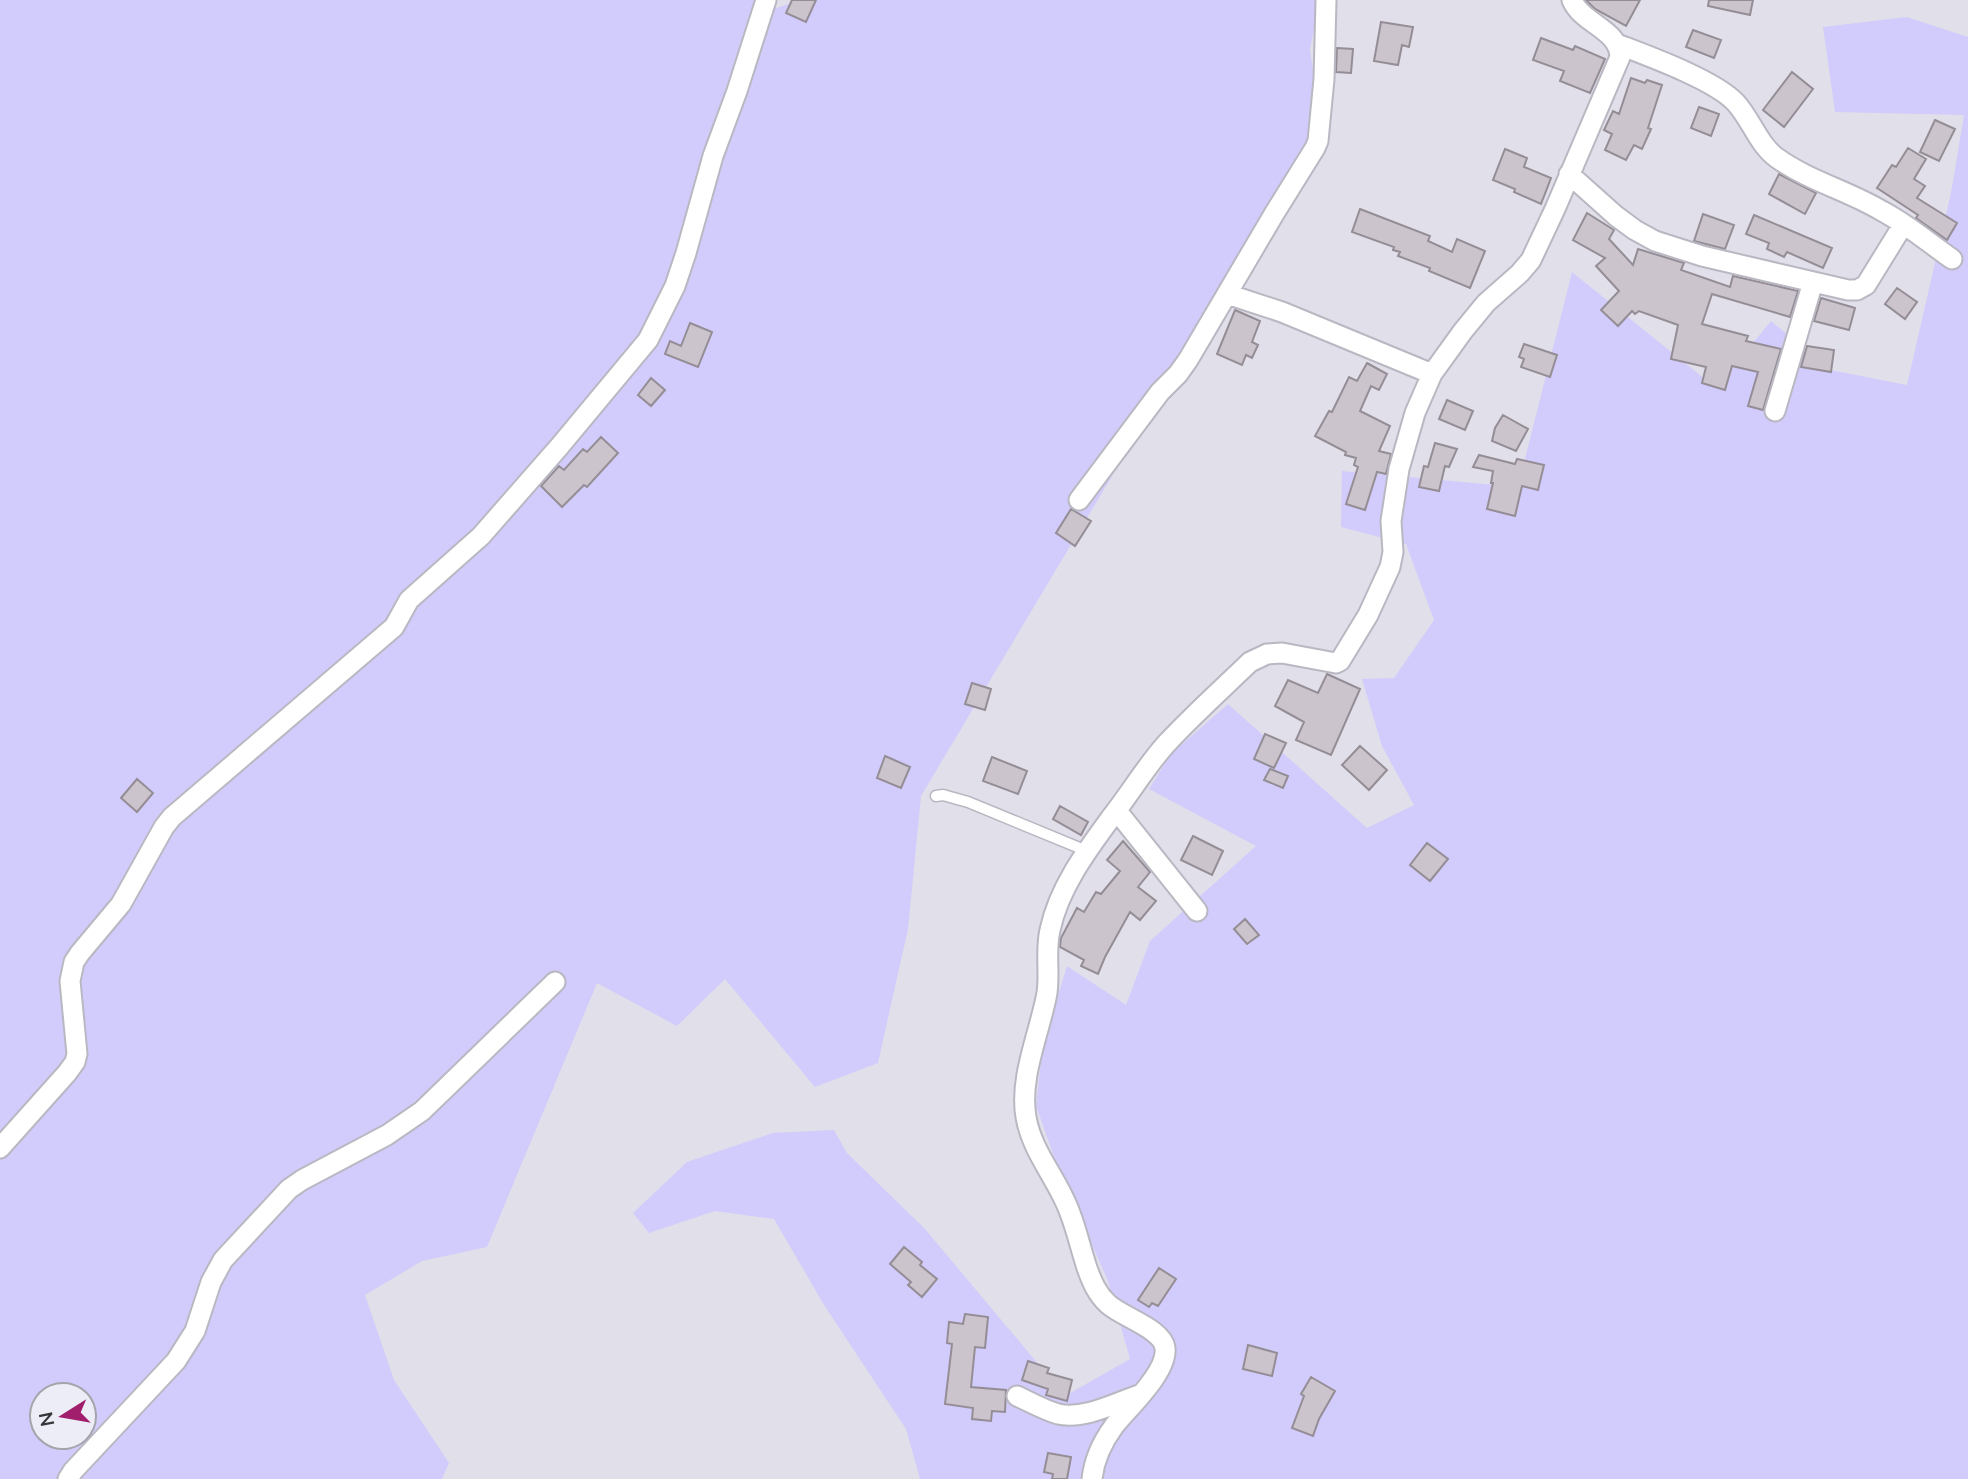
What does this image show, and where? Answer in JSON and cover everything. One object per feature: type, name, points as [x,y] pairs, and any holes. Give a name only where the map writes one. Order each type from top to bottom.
[{"type":"street","points":[[0,1148],[75,1062],[77,1046],[70,981],[75,962],[121,904],[172,817],[394,627],[409,600],[481,537],[648,340],[670,296],[686,253],[713,156],[766,0]]},
{"type":"street","points":[[1079,500],[1160,392],[1188,360],[1311,157],[1318,141],[1324,79],[1326,0]]},
{"type":"street","points":[[1572,0],[1575,7],[1617,44],[1678,69],[1734,101],[1758,139],[1777,158],[1794,169],[1884,211],[1952,259]]},
{"type":"street","points":[[1092,1479],[1102,1444],[1155,1376],[1164,1357],[1165,1346],[1160,1337],[1117,1311],[1095,1288],[1070,1212],[1035,1147],[1025,1114],[1032,1046],[1047,993],[1050,930],[1064,892],[1087,850],[1166,744],[1250,662],[1267,654],[1282,653],[1336,663],[1343,658],[1368,615],[1390,566],[1393,552],[1391,521],[1399,469],[1415,413],[1432,374],[1486,303],[1531,260],[1620,57],[1617,44]]},
{"type":"street","points":[[1569,174],[1616,215],[1655,241],[1693,254],[1848,290],[1857,290],[1866,285],[1903,225]]},
{"type":"street","points":[[1775,411],[1813,282]]},
{"type":"street","points":[[1227,294],[1282,312],[1432,374]]},
{"type":"street","points":[[1117,811],[1197,911]]},
{"type":"street","points":[[68,1479],[176,1361],[195,1331],[211,1282],[223,1260],[289,1189],[403,1125],[422,1111],[555,982]]},
{"type":"street","points":[[1017,1396],[1049,1411],[1072,1415],[1143,1393]]},
{"type":"lane","points":[[936,796],[943,795],[968,802],[1087,850]]},
{"type":"shaded area","points":[[0,0],[764,0],[777,8],[800,0],[1320,0],[1310,49],[1321,131],[921,796],[908,929],[878,1063],[815,1087],[725,979],[677,1026],[597,983],[487,1247],[422,1261],[365,1295],[394,1380],[449,1463],[442,1479],[0,1479]]},
{"type":"shaded area","points":[[1907,17],[1968,37],[1968,1479],[920,1479],[906,1429],[824,1305],[774,1219],[715,1211],[649,1233],[633,1213],[687,1162],[773,1133],[834,1130],[847,1153],[925,1229],[1065,1396],[1130,1359],[1108,1281],[1057,1165],[1036,1106],[1043,1044],[1067,966],[1126,1005],[1150,941],[1256,846],[1149,789],[1171,754],[1228,704],[1367,828],[1414,805],[1382,746],[1362,679],[1394,678],[1434,620],[1406,544],[1341,527],[1342,471],[1518,487],[1572,272],[1716,388],[1771,321],[1830,370],[1907,385],[1951,193],[1964,115],[1835,112],[1823,27]]},
{"type":"building","points":[[792,0],[816,0],[806,22],[786,13]]},
{"type":"building","points":[[1586,0],[1640,0],[1626,26],[1595,9]]},
{"type":"building","points":[[1709,0],[1753,0],[1750,15],[1708,6]]},
{"type":"building","points":[[1381,22],[1413,27],[1409,47],[1402,45],[1398,65],[1374,61]]},
{"type":"building","points":[[1693,30],[1721,40],[1714,58],[1686,47]]},
{"type":"building","points":[[1541,38],[1573,50],[1575,46],[1605,59],[1590,93],[1560,81],[1564,71],[1533,60]]},
{"type":"building","points":[[1337,48],[1353,49],[1351,73],[1336,72]]},
{"type":"building","points":[[1792,72],[1813,89],[1784,127],[1763,110]]},
{"type":"building","points":[[1631,78],[1662,85],[1648,128],[1651,129],[1642,149],[1634,145],[1626,160],[1605,150],[1612,134],[1604,130],[1613,111],[1619,114]]},
{"type":"building","points":[[1699,107],[1719,114],[1711,136],[1691,128]]},
{"type":"building","points":[[1935,120],[1955,129],[1939,161],[1920,152]]},
{"type":"building","points":[[1908,148],[1926,159],[1914,179],[1925,186],[1917,198],[1957,223],[1947,240],[1916,218],[1918,215],[1877,188],[1892,165],[1896,167]]},
{"type":"building","points":[[1505,149],[1527,158],[1524,167],[1551,178],[1541,204],[1493,180]]},
{"type":"building","points":[[1779,174],[1816,193],[1805,214],[1769,194]]},
{"type":"building","points":[[1360,209],[1430,236],[1428,241],[1452,252],[1457,239],[1485,251],[1470,288],[1398,256],[1400,252],[1393,250],[1394,247],[1352,232]]},
{"type":"building","points":[[1587,213],[1614,230],[1609,239],[1633,265],[1638,249],[1684,263],[1681,270],[1730,287],[1733,276],[1798,291],[1790,317],[1712,294],[1702,324],[1748,336],[1746,341],[1781,349],[1763,410],[1748,406],[1758,372],[1732,366],[1725,390],[1702,383],[1706,367],[1671,359],[1678,325],[1632,311],[1618,326],[1601,310],[1619,291],[1596,266],[1605,258],[1573,240]]},
{"type":"building","points":[[1703,214],[1734,225],[1725,249],[1694,241]]},
{"type":"building","points":[[1754,215],[1832,248],[1823,268],[1787,252],[1784,257],[1767,249],[1769,243],[1746,234]]},
{"type":"building","points":[[1897,288],[1917,302],[1905,319],[1885,304]]},
{"type":"building","points":[[1821,298],[1855,308],[1849,330],[1814,321]]},
{"type":"building","points":[[1235,310],[1260,321],[1252,342],[1258,345],[1252,358],[1246,355],[1242,365],[1217,354]]},
{"type":"building","points":[[690,323],[712,332],[698,367],[665,354],[670,341],[681,346]]},
{"type":"building","points":[[1524,344],[1557,355],[1550,377],[1521,367],[1524,359],[1519,357]]},
{"type":"building","points":[[1807,346],[1834,350],[1831,372],[1801,367]]},
{"type":"building","points":[[1367,363],[1387,374],[1379,390],[1371,386],[1360,411],[1390,426],[1379,451],[1391,454],[1386,474],[1377,472],[1365,510],[1346,504],[1358,467],[1354,465],[1356,458],[1345,455],[1346,452],[1315,436],[1329,411],[1332,412],[1349,377],[1357,381]]},
{"type":"building","points":[[651,378],[665,390],[651,406],[638,395]]},
{"type":"building","points":[[1447,400],[1473,411],[1465,430],[1439,419]]},
{"type":"building","points":[[1503,415],[1528,429],[1516,451],[1492,441],[1495,428]]},
{"type":"building","points":[[601,437],[618,453],[587,487],[584,485],[562,507],[541,486],[559,466],[564,470],[583,449],[587,452]]},
{"type":"building","points":[[1435,443],[1457,449],[1449,467],[1445,466],[1439,491],[1419,487],[1424,466],[1428,467]]},
{"type":"building","points":[[1479,455],[1515,464],[1517,459],[1544,465],[1538,490],[1522,486],[1515,516],[1487,509],[1493,471],[1473,467]]},
{"type":"building","points":[[1071,509],[1091,521],[1075,546],[1056,533]]},
{"type":"building","points":[[1327,674],[1360,689],[1331,755],[1296,740],[1304,722],[1275,706],[1288,680],[1318,693]]},
{"type":"building","points":[[972,683],[991,689],[985,710],[965,704]]},
{"type":"building","points":[[1265,734],[1286,743],[1274,768],[1254,759]]},
{"type":"building","points":[[1360,746],[1387,770],[1369,790],[1342,765]]},
{"type":"building","points":[[885,756],[910,767],[901,788],[877,778]]},
{"type":"building","points":[[992,757],[1027,771],[1018,794],[983,781]]},
{"type":"building","points":[[1270,769],[1288,776],[1283,788],[1264,780]]},
{"type":"building","points":[[137,779],[153,793],[137,812],[121,798]]},
{"type":"building","points":[[1060,806],[1088,822],[1081,835],[1053,819]]},
{"type":"building","points":[[1193,836],[1223,851],[1212,875],[1181,860]]},
{"type":"building","points":[[1123,841],[1150,872],[1138,887],[1156,901],[1140,920],[1130,912],[1098,974],[1081,966],[1084,960],[1060,947],[1061,938],[1077,908],[1084,912],[1096,892],[1101,894],[1120,871],[1107,860]]},
{"type":"building","points":[[1427,843],[1448,859],[1430,881],[1410,865]]},
{"type":"building","points":[[1245,919],[1259,935],[1247,944],[1234,929]]},
{"type":"building","points":[[904,1247],[937,1279],[922,1297],[908,1285],[911,1282],[890,1264]]},
{"type":"building","points":[[1159,1268],[1176,1279],[1158,1306],[1152,1303],[1149,1307],[1138,1300]]},
{"type":"building","points":[[965,1314],[988,1317],[985,1348],[975,1347],[971,1387],[1006,1390],[1005,1412],[992,1411],[991,1421],[972,1419],[973,1408],[945,1404],[952,1344],[947,1343],[949,1322],[963,1324]]},
{"type":"building","points":[[1248,1345],[1277,1353],[1272,1376],[1243,1369]]},
{"type":"building","points":[[1028,1361],[1049,1368],[1047,1373],[1072,1380],[1067,1401],[1046,1395],[1048,1389],[1022,1380]]},
{"type":"building","points":[[1311,1377],[1335,1391],[1313,1436],[1292,1428],[1304,1396],[1301,1394]]},
{"type":"building","points":[[1048,1453],[1071,1457],[1067,1479],[1052,1479],[1053,1474],[1044,1472]]}]
